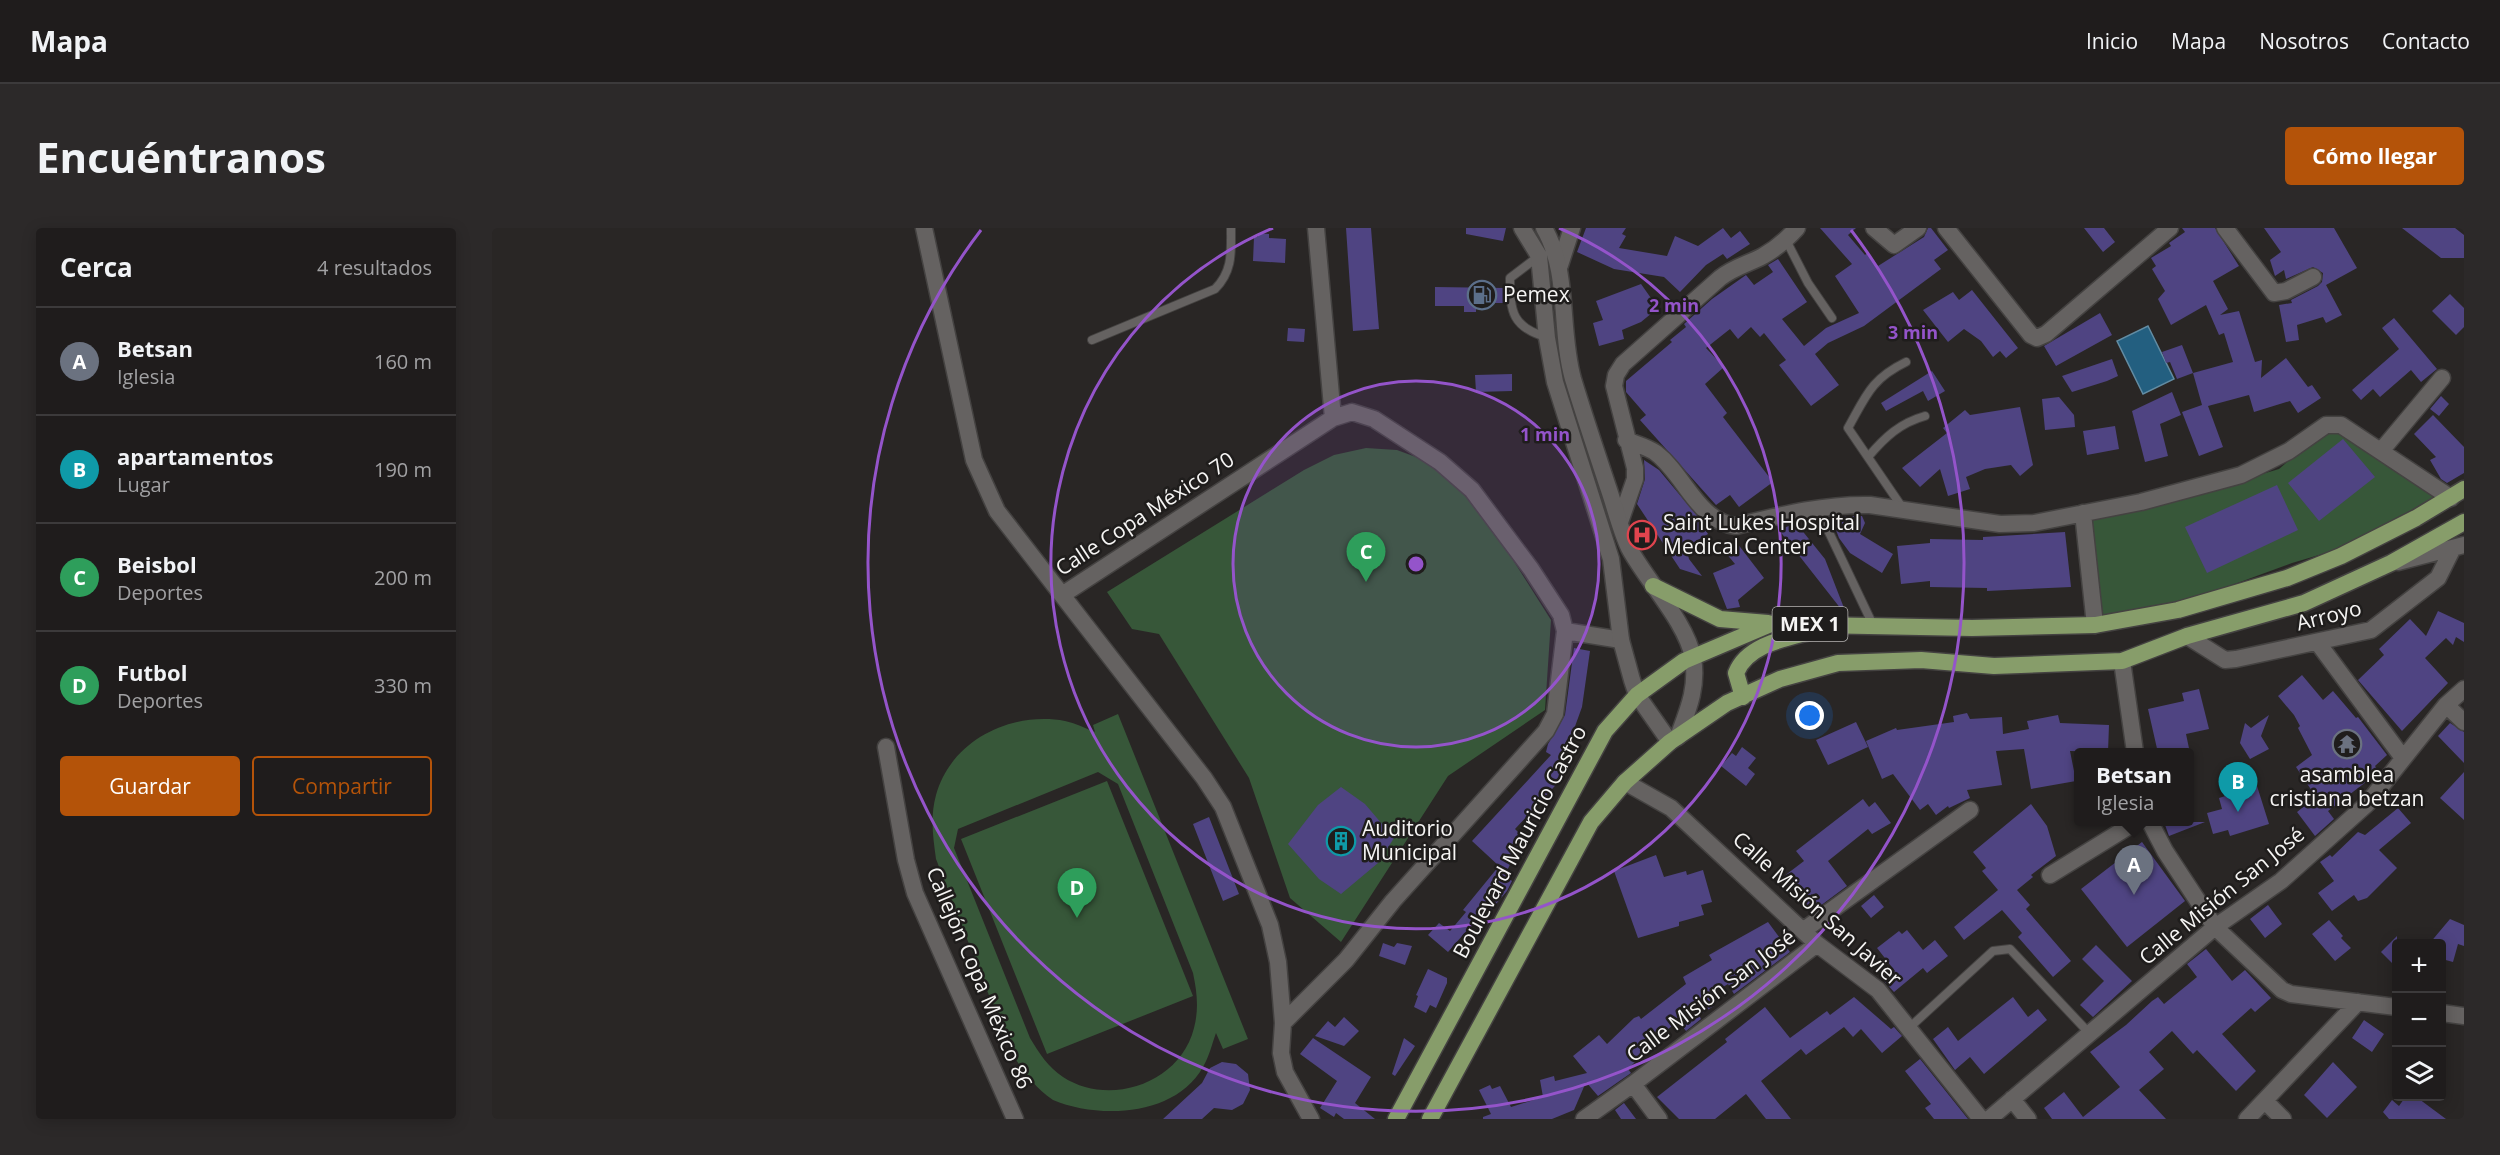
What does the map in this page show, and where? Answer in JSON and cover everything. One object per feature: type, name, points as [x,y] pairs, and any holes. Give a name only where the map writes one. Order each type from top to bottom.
[{"type":"main road","name":"Boulevard Mauricio Castro","points":[[1396,1119],[1605,730],[1637,695],[1693,656],[1772,624],[1972,628],[2095,625],[2178,610],[2287,578],[2341,556],[2457,494]]},
{"type":"main road","name":"MEX 1","points":[[1430,1119],[1591,822],[1625,782],[1674,740],[1727,703],[1780,679],[1838,663],[1921,660],[1994,666],[2122,661],[2187,636],[2304,603],[2391,563],[2464,522]]},
{"type":"main road","points":[[1653,586],[1720,619],[1772,624]]},
{"type":"main road","points":[[1743,697],[1736,673],[1743,658],[1755,649],[1838,625]]},
{"type":"street","points":[[924,228],[974,460],[997,511],[1062,595]]},
{"type":"street","points":[[1316,228],[1333,418]]},
{"type":"street","points":[[1522,228],[1560,264]]},
{"type":"street","points":[[1544,228],[1546,338],[1555,382],[1615,573],[1621,640],[1637,695],[1674,740],[1691,704],[1695,682],[1693,656],[1686,638],[1629,547],[1573,377],[1564,340],[1560,264],[1572,228]]},
{"type":"street","points":[[1874,228],[1894,245],[1918,228]]},
{"type":"street","points":[[1946,228],[2031,335],[2037,338],[2046,334],[2170,228]]},
{"type":"street","points":[[2225,228],[2274,293],[2286,291],[2313,277]]},
{"type":"street","points":[[1620,522],[1635,479],[1635,468],[1614,386],[1616,375],[1623,364],[1720,278],[1733,268],[1766,254],[1792,234]]},
{"type":"street","points":[[2381,451],[2442,378]]},
{"type":"street","name":"Calle Copa México 70","points":[[1311,1119],[1286,1072],[1281,1053],[1283,1023],[1278,962],[1270,925],[1223,807],[1204,778],[1062,595],[1333,418],[1352,412],[1374,419],[1440,462],[1472,490],[1561,615],[1564,631]]},
{"type":"street","points":[[1626,440],[1659,455],[1708,514],[1725,525],[1736,526],[1817,507],[1870,505],[2000,524],[2034,523],[2141,502],[2241,475],[2289,452],[2326,425],[2341,425],[2381,451],[2457,494]]},
{"type":"street","points":[[2083,513],[2095,625]]},
{"type":"street","points":[[2391,563],[2458,547]]},
{"type":"street","name":"Arroyo","points":[[2187,636],[2225,660],[2318,643],[2371,630],[2438,578],[2458,547]]},
{"type":"street","points":[[1283,1023],[1346,960],[1394,901],[1546,731],[1555,714],[1564,631],[1621,640]]},
{"type":"street","points":[[2318,643],[2403,758]]},
{"type":"street","points":[[2122,661],[2134,748]]},
{"type":"street","name":"Calle Misión San José","points":[[1989,1119],[2215,927],[2281,881],[2359,811],[2386,783],[2446,705],[2464,689]]},
{"type":"street","points":[[2446,705],[2464,722]]},
{"type":"street","name":"Callejón Copa México 86","points":[[886,747],[906,860],[915,893],[1015,1119]]},
{"type":"street","name":"Calle Misión San Javier","points":[[1625,782],[1671,808],[1817,944],[1878,990],[1981,1119]]},
{"type":"street","points":[[1804,930],[1970,810]]},
{"type":"street","points":[[2050,875],[2130,826]]},
{"type":"street","points":[[2152,826],[2215,927],[2282,990],[2291,994],[2392,1006]]},
{"type":"street","name":"Calle Misión San José","points":[[1584,1119],[1817,944]]},
{"type":"street","points":[[2247,1119],[2358,1002]]},
{"type":"street","points":[[2446,1014],[2464,1016]]},
{"type":"street","name":"Calle Misión San José","points":[[1633,1084],[1659,1119]]},
{"type":"street","points":[[2012,1099],[2028,1119]]},
{"type":"street","points":[[2265,1101],[2283,1119]]},
{"type":"lane","points":[[1092,340],[1215,289],[1225,279],[1231,264],[1231,228]]},
{"type":"lane","points":[[1792,234],[1808,283],[1832,318]]},
{"type":"lane","points":[[1546,251],[1510,278],[1510,309],[1526,329],[1546,338],[1564,340]]},
{"type":"lane","points":[[1904,510],[1848,428],[1870,389],[1885,372],[1906,362]]},
{"type":"lane","points":[[1868,457],[1896,429],[1908,421],[1925,416]]},
{"type":"lane","points":[[1817,507],[1874,626]]},
{"type":"lane","points":[[1909,1028],[1993,951],[2010,948],[2090,1034]]},
{"type":"green space","points":[[2340,428],[2438,496],[2336,550],[2292,563],[2191,600],[2099,621],[2089,517],[2148,508],[2279,469],[2326,429]]},
{"type":"green space","points":[[1366,448],[1397,450],[1424,460],[1470,498],[1489,522],[1551,620],[1545,710],[1448,776],[1341,942],[1290,898],[1249,778],[1159,634],[1132,629],[1107,592],[1304,470],[1334,455]]},
{"type":"green space","points":[[1118,714],[1248,1039],[1223,1049],[1216,1033],[1203,1067],[1190,1084],[1174,1096],[1155,1104],[1113,1111],[1091,1110],[1053,1100],[1029,1078],[1011,1052],[936,859],[933,827],[934,803],[944,776],[955,759],[969,745],[986,734],[1005,726],[1045,719],[1065,721],[1095,732],[1093,725]],"holes":[[[1098,772],[1118,784],[1193,973],[1197,1007],[1194,1028],[1186,1047],[1174,1064],[1159,1076],[1140,1085],[1101,1090],[1081,1086],[1063,1077],[1048,1064],[1030,1038],[954,848],[958,829]]]},
{"type":"green space","points":[[1107,781],[1193,996],[1047,1054],[961,839]]},
{"type":"water","points":[[2148,326],[2174,379],[2143,394],[2117,341]]},
{"type":"building","points":[[1346,228],[1371,228],[1379,329],[1353,331]]},
{"type":"building","points":[[1466,228],[1506,228],[1503,241],[1466,234]]},
{"type":"building","points":[[1586,228],[1626,228],[1622,234],[1626,236],[1619,248],[1667,256],[1675,236],[1698,246],[1723,228],[1731,238],[1740,231],[1750,244],[1727,259],[1723,254],[1706,265],[1680,292],[1664,277],[1614,269],[1577,252]]},
{"type":"building","points":[[1820,228],[1856,228],[1848,235],[1865,255],[1868,252],[1878,266],[1924,237],[1928,228],[1931,228],[1948,250],[1934,260],[1941,269],[1864,326],[1828,343],[1815,354],[1839,385],[1811,406],[1779,365],[1786,360],[1764,333],[1760,337],[1751,327],[1738,339],[1730,329],[1706,348],[1724,367],[1705,384],[1727,413],[1723,417],[1773,482],[1739,507],[1730,495],[1716,505],[1640,420],[1646,415],[1626,392],[1626,381],[1672,342],[1670,340],[1686,327],[1684,324],[1712,299],[1746,275],[1754,285],[1773,272],[1768,265],[1778,259],[1807,302],[1782,319],[1804,346],[1826,328],[1859,313],[1835,276],[1852,264]]},
{"type":"building","points":[[2084,228],[2104,228],[2115,242],[2103,252]]},
{"type":"building","points":[[2182,228],[2215,228],[2239,266],[2213,281],[2228,309],[2220,315],[2239,311],[2255,362],[2262,360],[2261,378],[2286,358],[2308,387],[2312,385],[2321,398],[2298,413],[2290,401],[2254,412],[2249,395],[2208,406],[2223,447],[2199,456],[2182,412],[2202,405],[2193,373],[2233,362],[2224,333],[2219,335],[2206,305],[2171,325],[2158,299],[2165,291],[2152,269],[2156,266],[2151,258],[2171,246],[2169,243],[2185,232]]},
{"type":"building","points":[[2264,228],[2334,228],[2357,268],[2326,285],[2342,315],[2326,323],[2323,317],[2297,325],[2299,340],[2286,342],[2279,305],[2292,303],[2291,300],[2318,286],[2322,282],[2323,273],[2313,267],[2286,279],[2284,270],[2275,276],[2270,260],[2281,252]]},
{"type":"building","points":[[2402,228],[2455,228],[2464,235],[2464,258],[2441,258]]},
{"type":"building","points":[[1258,233],[1269,234],[1269,238],[1286,239],[1285,263],[1253,261],[1254,237],[1258,237]]},
{"type":"building","points":[[1641,284],[1658,308],[1641,322],[1622,330],[1624,339],[1599,346],[1593,323],[1603,320],[1596,301]]},
{"type":"building","points":[[1435,287],[1504,288],[1505,303],[1476,303],[1476,312],[1464,312],[1464,306],[1435,306]]},
{"type":"building","points":[[1972,290],[2018,348],[2006,358],[2000,351],[1993,357],[1981,341],[1964,329],[1948,342],[1923,310],[1953,292],[1959,300]]},
{"type":"building","points":[[2450,294],[2464,308],[2464,327],[2456,335],[2432,311]]},
{"type":"building","points":[[2100,313],[2112,335],[2056,366],[2044,346]]},
{"type":"building","points":[[2394,318],[2437,369],[2421,382],[2411,370],[2380,397],[2373,389],[2361,400],[2352,390],[2399,349],[2382,328]]},
{"type":"building","points":[[1288,328],[1305,329],[1304,342],[1287,341]]},
{"type":"building","points":[[2182,345],[2193,373],[2177,379],[2170,362],[2166,363],[2162,352]]},
{"type":"building","points":[[2112,359],[2118,376],[2107,381],[2072,392],[2062,376]]},
{"type":"building","points":[[1932,371],[1945,391],[1928,401],[1923,391],[1886,411],[1881,403]]},
{"type":"building","points":[[1512,374],[1512,391],[1476,392],[1475,375]]},
{"type":"building","points":[[2172,392],[2181,415],[2160,424],[2168,456],[2145,462],[2132,411]]},
{"type":"building","points":[[2441,396],[2449,404],[2439,416],[2430,409]]},
{"type":"building","points":[[2059,397],[2074,415],[2075,427],[2045,430],[2042,399]]},
{"type":"building","points":[[2020,407],[2033,465],[2020,476],[2011,465],[1985,469],[1966,477],[1970,489],[1948,496],[1940,469],[1920,487],[1902,468],[1947,433],[1943,428],[1965,410],[1970,415]]},
{"type":"building","points":[[2433,415],[2464,447],[2464,473],[2447,483],[2441,479],[2430,460],[2436,457],[2414,434]]},
{"type":"building","points":[[2115,426],[2119,449],[2087,455],[2083,431]]},
{"type":"building","points":[[2343,439],[2375,477],[2319,521],[2288,483]]},
{"type":"building","points":[[1644,460],[1659,470],[1699,518],[1708,534],[1686,547],[1689,559],[1702,576],[1680,569],[1637,504],[1645,479]]},
{"type":"building","points":[[2277,485],[2298,530],[2207,573],[2185,527]]},
{"type":"building","points":[[1862,516],[1865,523],[1860,534],[1893,554],[1882,573],[1850,553],[1839,538],[1831,517]]},
{"type":"building","points":[[1796,523],[1825,559],[1844,608],[1841,609],[1779,530]]},
{"type":"building","points":[[2065,532],[2071,587],[1987,591],[1987,588],[1930,587],[1930,581],[1901,584],[1897,546],[1930,543],[1930,539],[1983,540],[1983,537]]},
{"type":"building","points":[[1737,543],[1764,578],[1738,600],[1740,607],[1727,609],[1713,573],[1735,564],[1725,552]]},
{"type":"building","points":[[2438,611],[2464,623],[2464,642],[2456,637],[2453,645],[2446,638],[2425,658],[2448,683],[2402,731],[2358,680],[2384,655],[2379,649],[2410,619],[2426,636]]},
{"type":"building","points":[[1574,648],[1590,651],[1582,707],[1560,768],[1566,774],[1515,829],[1523,837],[1505,875],[1512,881],[1507,891],[1480,923],[1476,920],[1448,952],[1428,935],[1439,923],[1450,931],[1466,912],[1463,910],[1499,866],[1472,841],[1551,755],[1546,752],[1548,744],[1565,715]]},
{"type":"building","points":[[2302,675],[2323,700],[2333,691],[2356,718],[2358,717],[2387,755],[2375,766],[2379,772],[2328,811],[2334,819],[2315,836],[2297,812],[2316,797],[2296,767],[2312,755],[2294,715],[2278,696]]},
{"type":"building","points":[[2199,689],[2209,729],[2186,734],[2189,748],[2157,748],[2148,709],[2184,701],[2182,693]]},
{"type":"building","points":[[1967,713],[1970,719],[2002,717],[2003,734],[2029,729],[2027,721],[2058,715],[2060,723],[2109,725],[2108,748],[2074,748],[2074,751],[2070,751],[2074,781],[2031,789],[2024,749],[1996,751],[2002,785],[1967,790],[1970,798],[1949,808],[1948,806],[1936,815],[1928,804],[1920,810],[1893,774],[1882,779],[1866,741],[1896,728],[1897,730],[1954,722],[1953,716]]},
{"type":"building","points":[[2269,715],[2261,736],[2269,749],[2250,759],[2240,743],[2245,723],[2251,728]]},
{"type":"building","points":[[1856,722],[1868,747],[1828,765],[1816,740]]},
{"type":"building","points":[[2450,723],[2464,732],[2464,763],[2438,736]]},
{"type":"building","points":[[1742,747],[1756,758],[1748,768],[1755,774],[1746,786],[1721,766],[1732,753],[1736,756]]},
{"type":"building","points":[[2464,772],[2464,820],[2440,798]]},
{"type":"building","points":[[2257,786],[2269,824],[2230,836],[2228,830],[2213,834],[2207,813],[2222,809],[2219,798]]},
{"type":"building","name":"Auditorio Municipal","points":[[1341,787],[1365,804],[1394,838],[1378,863],[1341,894],[1319,879],[1288,844],[1318,805]]},
{"type":"building","points":[[1863,799],[1869,807],[1875,802],[1891,823],[1872,834],[1868,829],[1828,861],[1847,886],[1812,912],[1793,886],[1787,890],[1779,880],[1804,861],[1796,851]]},
{"type":"building","points":[[2031,804],[2047,826],[2056,856],[2031,875],[2033,877],[2017,890],[2030,905],[2026,909],[2071,961],[2053,977],[2018,937],[2022,933],[2002,910],[1964,940],[1954,927],[1998,890],[1982,871],[1986,868],[1973,852]]},
{"type":"building","points":[[2398,808],[2411,823],[2379,850],[2397,868],[2367,898],[2358,901],[2354,895],[2332,911],[2318,893],[2334,881],[2320,862],[2330,855],[2332,857],[2358,832],[2365,835]]},
{"type":"building","points":[[1209,817],[1239,894],[1223,901],[1193,824]]},
{"type":"building","points":[[2194,822],[2205,822],[2169,836],[2165,826],[2194,826]]},
{"type":"building","points":[[2142,842],[2185,901],[2127,947],[2081,889]]},
{"type":"building","points":[[1656,855],[1664,877],[1686,871],[1687,875],[1703,870],[1712,902],[1701,905],[1704,915],[1679,922],[1679,926],[1638,938],[1614,871]]},
{"type":"building","points":[[1874,895],[1884,907],[1871,918],[1861,906]]},
{"type":"building","points":[[2268,905],[2282,924],[2265,938],[2250,919]]},
{"type":"building","points":[[2450,919],[2464,925],[2464,946],[2458,944],[2453,962],[2446,960],[2446,939],[2433,939]]},
{"type":"building","points":[[2329,920],[2351,948],[2335,961],[2312,934]]},
{"type":"building","points":[[1768,922],[1790,952],[1734,994],[1728,984],[1708,996],[1714,1006],[1699,1015],[1701,1019],[1686,1031],[1678,1021],[1667,1030],[1664,1026],[1639,1048],[1644,1053],[1628,1069],[1631,1073],[1598,1096],[1586,1082],[1574,1110],[1552,1119],[1483,1119],[1491,1114],[1479,1090],[1490,1085],[1492,1089],[1500,1086],[1511,1107],[1543,1097],[1540,1080],[1554,1076],[1555,1081],[1587,1073],[1573,1056],[1599,1035],[1607,1044],[1634,1018],[1639,1016],[1641,1019],[1686,984],[1683,977],[1712,960],[1709,955]]},
{"type":"building","points":[[1907,930],[1923,950],[1935,940],[1948,956],[1927,973],[1923,968],[1894,992],[1884,981],[1895,971],[1877,948],[1899,931],[1902,934]]},
{"type":"building","points":[[2392,941],[2392,963],[2381,952]]},
{"type":"building","points":[[1383,943],[1394,947],[1397,943],[1412,946],[1405,965],[1379,956]]},
{"type":"building","points":[[2096,945],[2132,981],[2093,1017],[2080,1005],[2104,981],[2082,959]]},
{"type":"building","points":[[2206,949],[2232,981],[2245,970],[2271,998],[2255,1012],[2251,1008],[2222,1034],[2256,1071],[2236,1091],[2197,1050],[2193,1054],[2172,1031],[2149,1052],[2164,1069],[2139,1090],[2166,1119],[2052,1119],[2044,1108],[2064,1092],[2083,1117],[2120,1087],[2090,1052],[2126,1025],[2152,1001],[2158,997],[2164,1004],[2197,977],[2187,964]]},
{"type":"building","points":[[1428,969],[1447,978],[1447,983],[1436,1008],[1430,1005],[1426,1013],[1414,1007],[1418,996],[1416,995]]},
{"type":"building","points":[[1854,997],[1891,1029],[1894,1027],[1902,1036],[1882,1053],[1861,1029],[1853,1037],[1844,1027],[1806,1055],[1801,1049],[1761,1081],[1791,1119],[1766,1119],[1746,1094],[1715,1119],[1679,1119],[1657,1097],[1727,1042],[1725,1039],[1765,1007],[1790,1038],[1827,1011],[1830,1015]]},
{"type":"building","points":[[2013,997],[2028,1017],[2038,1009],[2047,1020],[1984,1074],[1970,1057],[1955,1070],[1933,1039],[1948,1027],[1958,1041]]},
{"type":"building","points":[[1344,1017],[1359,1031],[1344,1046],[1315,1036],[1328,1021],[1335,1027]]},
{"type":"building","points":[[2364,1020],[2384,1034],[2372,1052],[2352,1038]]},
{"type":"building","points":[[1313,1038],[1371,1077],[1355,1103],[1375,1119],[1344,1119],[1336,1113],[1334,1117],[1320,1108],[1337,1081],[1300,1054]]},
{"type":"building","points":[[1404,1038],[1415,1046],[1395,1076],[1392,1074]]},
{"type":"building","points":[[1920,1059],[1968,1119],[1934,1119],[1925,1108],[1931,1104],[1905,1071]]},
{"type":"building","points":[[1222,1062],[1236,1064],[1248,1074],[1250,1090],[1243,1104],[1232,1110],[1214,1108],[1202,1119],[1163,1119],[1202,1083],[1210,1068]]},
{"type":"building","points":[[2333,1062],[2357,1087],[2327,1118],[2304,1095]]},
{"type":"building","points":[[2392,1100],[2399,1106],[2402,1101],[2422,1101],[2446,1119],[2389,1119],[2383,1112]]},
{"type":"building","points":[[1624,1103],[1636,1119],[1621,1119],[1615,1110]]},
{"type":"place","name":"Pemex","points":[[1482,295]]},
{"type":"place","name":"Saint Lukes Hospital Medical Center","points":[[1642,535]]},
{"type":"place","name":"Beisbol","points":[[1366,582]]},
{"type":"place","name":"asamblea cristiana betzan","points":[[2347,744]]},
{"type":"place","name":"apartamentos","points":[[2238,812]]},
{"type":"place","name":"Auditorio Municipal","points":[[1341,841]]},
{"type":"place","name":"Betsan","points":[[2134,895]]},
{"type":"place","name":"Futbol","points":[[1077,918]]}]
